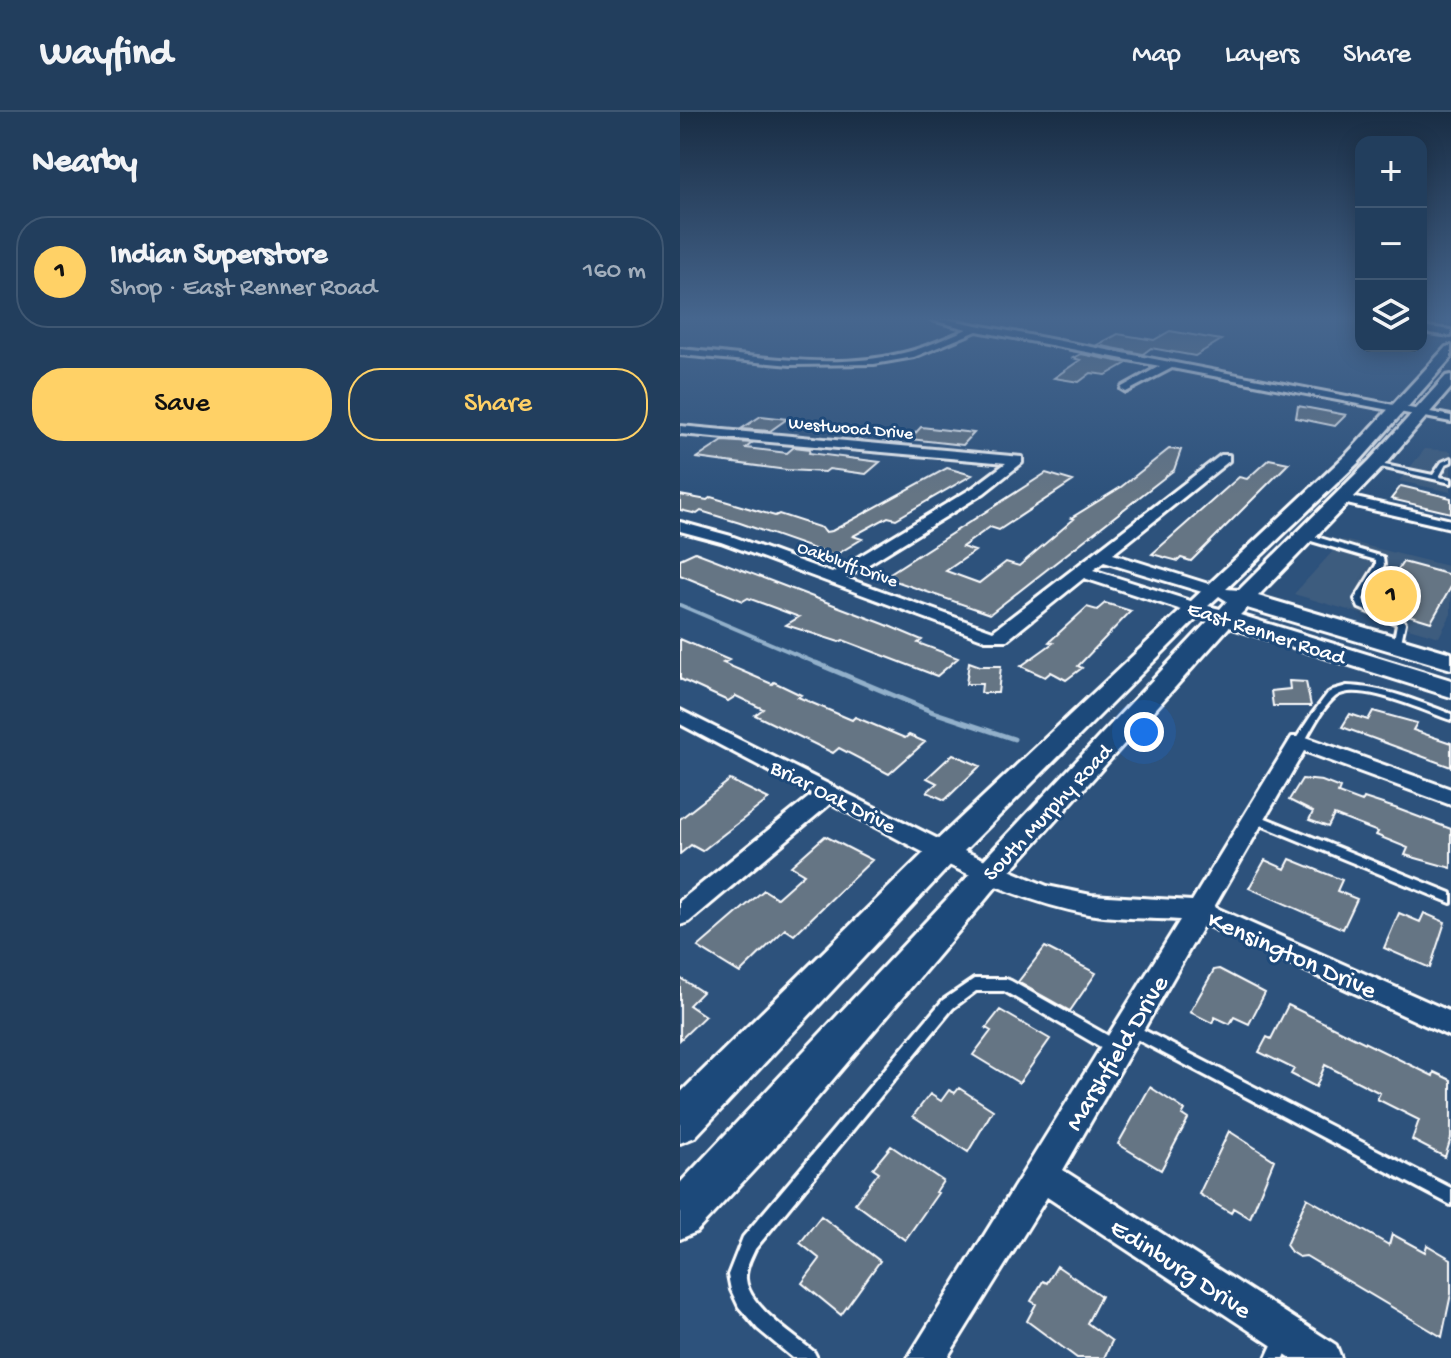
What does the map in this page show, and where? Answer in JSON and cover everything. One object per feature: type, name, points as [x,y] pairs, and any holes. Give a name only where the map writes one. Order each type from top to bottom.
[{"type":"main road","name":"South Murphy Road","points":[[680,1122],[944,852],[1203,599],[1353,458],[1425,378]]},
{"type":"main road","name":"South Murphy Road","points":[[680,1216],[764,1128],[990,871],[1224,618],[1375,465],[1451,379]]},
{"type":"main road","name":"East Renner Road","points":[[1203,599],[1243,599],[1451,661]]},
{"type":"main road","name":"East Renner Road","points":[[1203,599],[1224,618],[1451,689]]},
{"type":"street","points":[[1126,389],[1146,378]]},
{"type":"street","points":[[1245,378],[1451,419]]},
{"type":"street","name":"Westwood Drive","points":[[680,430],[1018,460],[979,490],[833,579]]},
{"type":"street","points":[[1083,572],[1225,458]]},
{"type":"street","points":[[1343,499],[1451,524]]},
{"type":"street","name":"Oakbluff Drive","points":[[680,526],[726,539],[991,636],[1001,636],[1083,572]]},
{"type":"street","name":"East Renner Road","points":[[1102,556],[1203,599]]},
{"type":"street","name":"East Renner Road","points":[[1083,572],[1203,599]]},
{"type":"street","name":"Briar Oak Drive","points":[[680,716],[944,852],[990,871]]},
{"type":"street","points":[[1299,742],[1451,797]]},
{"type":"street","name":"Marshfield Drive","points":[[926,1358],[1042,1175],[1299,742]]},
{"type":"street","points":[[680,915],[830,792]]},
{"type":"street","name":"Kensington Drive","points":[[990,871],[1043,894],[1091,905],[1199,911],[1451,1025]]},
{"type":"street","name":"Edinburg Drive","points":[[1042,1175],[1280,1346],[1323,1358]]},
{"type":"lane","points":[[1435,478],[1444,463],[1451,460]]},
{"type":"lane","points":[[1375,465],[1451,481]]},
{"type":"lane","points":[[1304,536],[1380,559],[1380,565],[1359,599],[1362,606],[1401,623],[1397,645]]},
{"type":"lane","points":[[1299,742],[1334,692],[1349,688],[1366,689],[1451,717]]},
{"type":"lane","points":[[1252,817],[1451,898]]},
{"type":"lane","points":[[808,1358],[762,1320],[740,1292],[736,1276],[749,1243],[948,1004],[974,985],[1006,985],[1451,1197]]},
{"type":"shaded area","points":[[1425,449],[1451,451],[1451,492],[1399,481]]},
{"type":"shaded area","points":[[1343,540],[1451,567],[1451,614],[1439,637],[1294,594]]},
{"type":"building","points":[[1055,378],[1084,378],[1079,382]]},
{"type":"building","points":[[1298,406],[1346,415],[1335,426],[1296,418]]},
{"type":"building","points":[[761,416],[787,419],[770,431],[741,429]]},
{"type":"building","points":[[921,427],[974,433],[963,445],[910,439]]},
{"type":"building","points":[[723,441],[752,443],[746,448],[787,453],[794,447],[810,449],[809,453],[880,462],[866,474],[829,469],[825,472],[787,470],[697,458]]},
{"type":"building","points":[[1169,449],[1181,450],[1174,470],[990,614],[884,577],[1046,473],[1073,481],[999,530],[990,527],[962,547],[975,551],[946,571],[979,583],[1006,562],[1019,566],[1074,519],[1071,518],[1121,487]]},
{"type":"building","points":[[1269,459],[1289,463],[1191,561],[1152,554],[1239,477],[1247,479]]},
{"type":"building","points":[[947,468],[972,475],[896,519],[888,517],[853,536],[862,539],[834,556],[701,511],[697,514],[680,510],[680,495],[707,500],[711,497],[775,516],[779,514],[822,528],[825,532],[832,531]]},
{"type":"building","points":[[1401,486],[1451,498],[1451,513],[1391,499]]},
{"type":"building","points":[[695,552],[884,624],[922,640],[918,643],[958,658],[937,676],[843,640],[839,642],[786,625],[799,617],[748,598],[743,601],[680,575],[680,559]]},
{"type":"building","points":[[1403,562],[1451,575],[1451,587],[1431,622],[1375,605]]},
{"type":"building","points":[[1105,603],[1131,611],[1078,666],[1082,668],[1066,680],[1051,672],[1045,677],[1021,666],[1053,643],[1049,642],[1087,607],[1097,610]]},
{"type":"building","points":[[680,639],[729,660],[723,663],[772,684],[774,682],[801,695],[798,697],[852,720],[855,717],[905,738],[909,735],[925,742],[889,774],[839,748],[833,753],[755,715],[763,709],[736,696],[728,701],[680,679]]},
{"type":"building","points":[[969,662],[980,666],[1001,666],[998,693],[981,693],[982,684],[966,684]]},
{"type":"building","points":[[1289,681],[1306,682],[1311,706],[1273,706],[1271,691],[1290,689]]},
{"type":"building","points":[[1373,711],[1417,723],[1413,730],[1451,743],[1451,767],[1342,727],[1350,714],[1368,720]]},
{"type":"building","points":[[953,754],[980,766],[945,800],[927,792],[937,783],[927,778]]},
{"type":"building","points":[[1302,779],[1322,781],[1340,788],[1338,793],[1362,802],[1364,798],[1451,829],[1451,868],[1405,855],[1408,848],[1334,815],[1328,827],[1309,820],[1313,812],[1289,800]]},
{"type":"building","points":[[730,780],[769,799],[702,851],[691,845],[680,854],[680,819]]},
{"type":"building","points":[[825,836],[872,860],[794,935],[785,929],[740,973],[698,947],[764,890],[777,898],[804,874],[791,866]]},
{"type":"building","points":[[1290,859],[1342,880],[1337,891],[1357,899],[1343,929],[1249,888],[1265,860],[1285,869]]},
{"type":"building","points":[[1399,913],[1420,922],[1424,913],[1445,922],[1430,968],[1384,948]]},
{"type":"building","points":[[1045,947],[1096,973],[1070,1011],[1018,982]]},
{"type":"building","points":[[1219,969],[1265,993],[1249,1024],[1234,1017],[1230,1024],[1215,1017],[1212,1023],[1190,1012],[1214,970]]},
{"type":"building","points":[[680,978],[702,992],[689,1005],[705,1016],[680,1040]]},
{"type":"building","points":[[1288,1005],[1433,1076],[1434,1072],[1451,1080],[1451,1138],[1445,1157],[1412,1140],[1419,1120],[1377,1099],[1380,1093],[1325,1065],[1316,1087],[1291,1074],[1294,1069],[1259,1052],[1267,1037],[1271,1039]]},
{"type":"building","points":[[1000,1010],[1050,1039],[1019,1083],[973,1055],[991,1031],[986,1028]]},
{"type":"building","points":[[1150,1087],[1185,1110],[1182,1115],[1188,1119],[1161,1170],[1118,1144]]},
{"type":"building","points":[[959,1088],[993,1110],[968,1152],[913,1116],[930,1094],[941,1101],[949,1090],[955,1093]]},
{"type":"building","points":[[1229,1131],[1274,1160],[1250,1218],[1233,1208],[1231,1213],[1199,1194]]},
{"type":"building","points":[[891,1146],[943,1181],[905,1240],[855,1203],[879,1172],[873,1168]]},
{"type":"building","points":[[1307,1198],[1389,1245],[1392,1234],[1425,1252],[1427,1245],[1451,1259],[1451,1294],[1442,1337],[1306,1256],[1299,1257],[1291,1252],[1286,1245]]},
{"type":"building","points":[[821,1216],[880,1261],[841,1315],[802,1283],[820,1259],[800,1243]]},
{"type":"building","points":[[1057,1266],[1101,1296],[1087,1323],[1112,1341],[1104,1358],[1077,1358],[1027,1321],[1036,1304],[1031,1301]]},
{"type":"waterway","points":[[680,605],[821,665]]},
{"type":"waterway","points":[[816,663],[933,712],[1014,739]]},
{"type":"place","name":"Indian Superstore","points":[[1391,596]]}]
